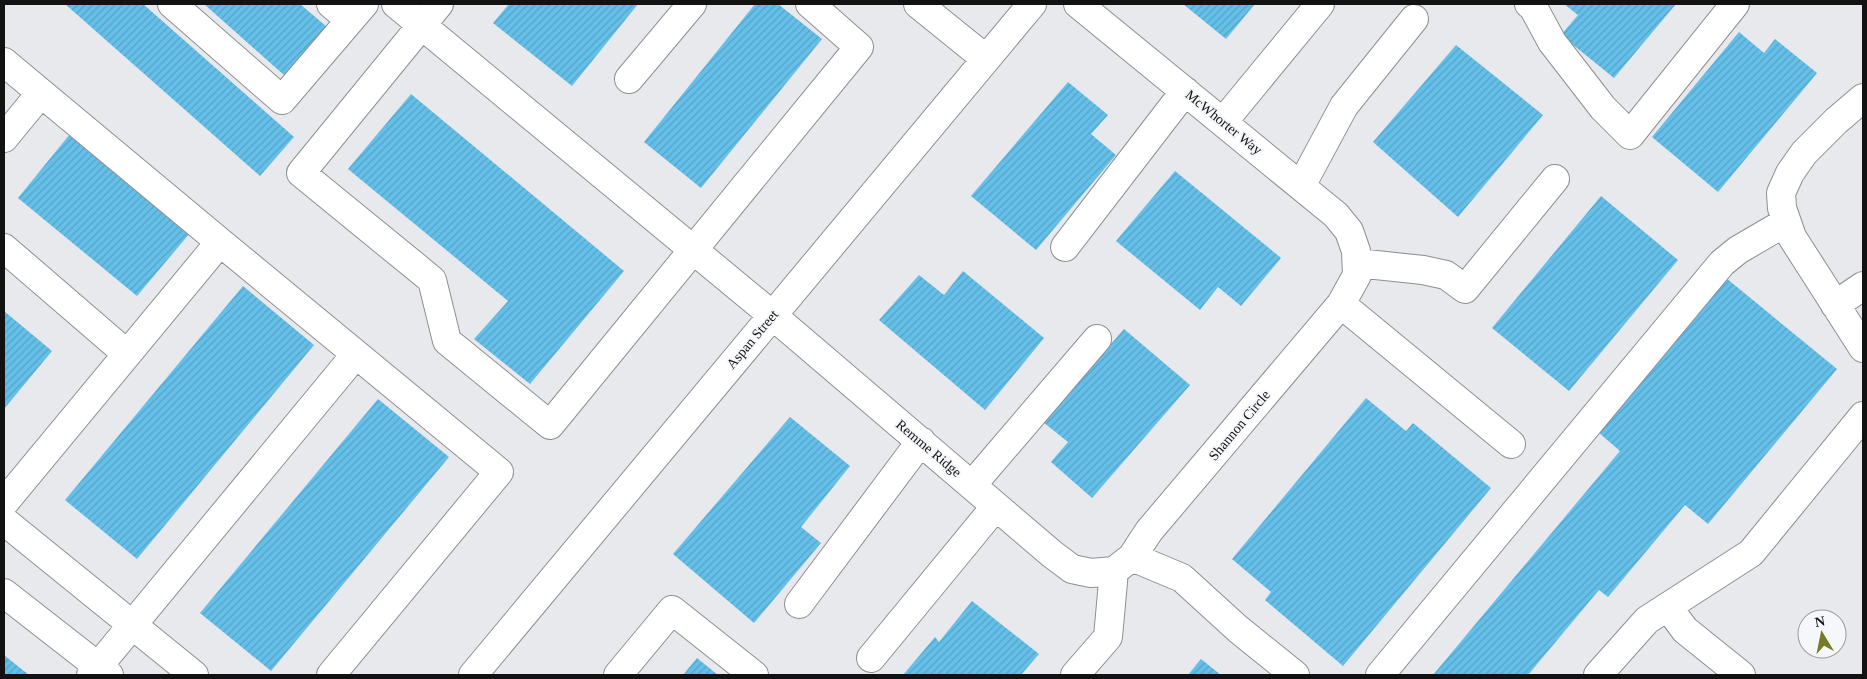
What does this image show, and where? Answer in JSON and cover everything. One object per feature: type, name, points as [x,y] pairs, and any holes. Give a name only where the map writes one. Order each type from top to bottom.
[{"type":"street","points":[[172,4],[280,100],[282,100],[348,9]]},
{"type":"street","name":"Remme Ridge","points":[[396,4],[772,315],[996,506],[1072,568],[1112,567],[1182,578],[1238,629],[1294,675]]},
{"type":"street","points":[[439,4],[301,173],[432,280],[447,341],[550,425],[860,47],[810,4]]},
{"type":"street","points":[[630,79],[692,4]]},
{"type":"street","points":[[918,4],[986,59]]},
{"type":"street","name":"Aspan Street","points":[[473,675],[1032,4]]},
{"type":"street","name":"McWhorter Way","points":[[1078,4],[1336,215],[1349,231],[1356,257]]},
{"type":"street","points":[[1223,122],[1320,4]]},
{"type":"street","points":[[1529,4],[1534,7],[1552,42],[1603,108],[1630,135],[1735,4]]},
{"type":"street","points":[[1301,186],[1344,106],[1414,19]]},
{"type":"street","points":[[4,62],[499,472],[332,675]]},
{"type":"street","points":[[1065,247],[1186,91]]},
{"type":"street","points":[[4,138],[41,93]]},
{"type":"street","points":[[1863,98],[1836,121],[1804,153],[1790,173],[1781,194],[1782,208],[1792,237],[1863,348]]},
{"type":"street","points":[[1356,257],[1446,275],[1465,289],[1555,180]]},
{"type":"street","points":[[1380,675],[1722,263],[1738,250],[1786,222]]},
{"type":"street","points":[[4,503],[220,242]]},
{"type":"street","points":[[4,248],[127,354]]},
{"type":"street","name":"Shannon Circle","points":[[1112,567],[1149,532],[1341,304],[1357,275],[1356,257]]},
{"type":"street","points":[[1835,305],[1863,286]]},
{"type":"street","points":[[1341,304],[1511,444]]},
{"type":"street","points":[[972,485],[1097,339]]},
{"type":"street","points":[[4,593],[100,672],[133,624],[356,354]]},
{"type":"street","points":[[1598,675],[1647,620],[1752,553],[1863,416]]},
{"type":"street","points":[[799,604],[921,441]]},
{"type":"street","points":[[871,658],[996,506]]},
{"type":"street","points":[[4,521],[194,675]]},
{"type":"street","points":[[1075,675],[1108,637],[1112,567]]},
{"type":"street","points":[[1668,607],[1685,630],[1741,675]]},
{"type":"street","points":[[618,675],[672,610],[754,675]]},
{"type":"building","points":[[65,4],[143,4],[294,137],[260,176]]},
{"type":"building","points":[[204,4],[300,4],[327,27],[284,75]]},
{"type":"building","points":[[509,4],[638,4],[572,86],[493,23]]},
{"type":"building","points":[[755,4],[778,4],[822,39],[701,188],[644,142]]},
{"type":"building","points":[[1183,4],[1255,4],[1226,39]]},
{"type":"building","points":[[1564,4],[1676,4],[1614,78],[1561,35],[1578,15]]},
{"type":"building","points":[[1739,32],[1764,53],[1775,39],[1817,73],[1718,192],[1652,137]]},
{"type":"building","points":[[1456,45],[1543,115],[1458,217],[1373,142]]},
{"type":"building","points":[[1068,82],[1108,115],[1091,134],[1116,155],[1036,250],[971,196]]},
{"type":"building","points":[[411,94],[624,271],[530,384],[474,339],[508,301],[348,169]]},
{"type":"building","points":[[70,134],[190,233],[137,296],[18,198]]},
{"type":"building","points":[[1175,171],[1281,258],[1241,306],[1218,287],[1200,310],[1116,241]]},
{"type":"building","points":[[1601,196],[1678,260],[1569,391],[1492,328]]},
{"type":"building","points":[[963,271],[1044,338],[985,410],[879,320],[919,275],[944,295]]},
{"type":"building","points":[[1726,278],[1837,369],[1708,524],[1685,505],[1608,597],[1599,590],[1528,675],[1433,675],[1620,451],[1598,432]]},
{"type":"building","points":[[243,286],[314,345],[137,559],[65,500]]},
{"type":"building","points":[[4,311],[52,351],[4,409]]},
{"type":"building","points":[[1124,329],[1190,385],[1092,498],[1051,462],[1068,442],[1043,422]]},
{"type":"building","points":[[1366,398],[1406,431],[1413,423],[1491,488],[1343,666],[1265,600],[1271,592],[1232,559]]},
{"type":"building","points":[[378,399],[449,457],[271,671],[200,613]]},
{"type":"building","points":[[790,417],[850,466],[801,527],[821,543],[754,623],[673,554]]},
{"type":"building","points":[[972,601],[1039,654],[1021,675],[903,675],[935,637],[939,642]]},
{"type":"building","points":[[4,655],[29,675],[4,675]]},
{"type":"building","points":[[697,658],[718,675],[683,675]]},
{"type":"building","points":[[1201,659],[1221,675],[1188,675]]}]
